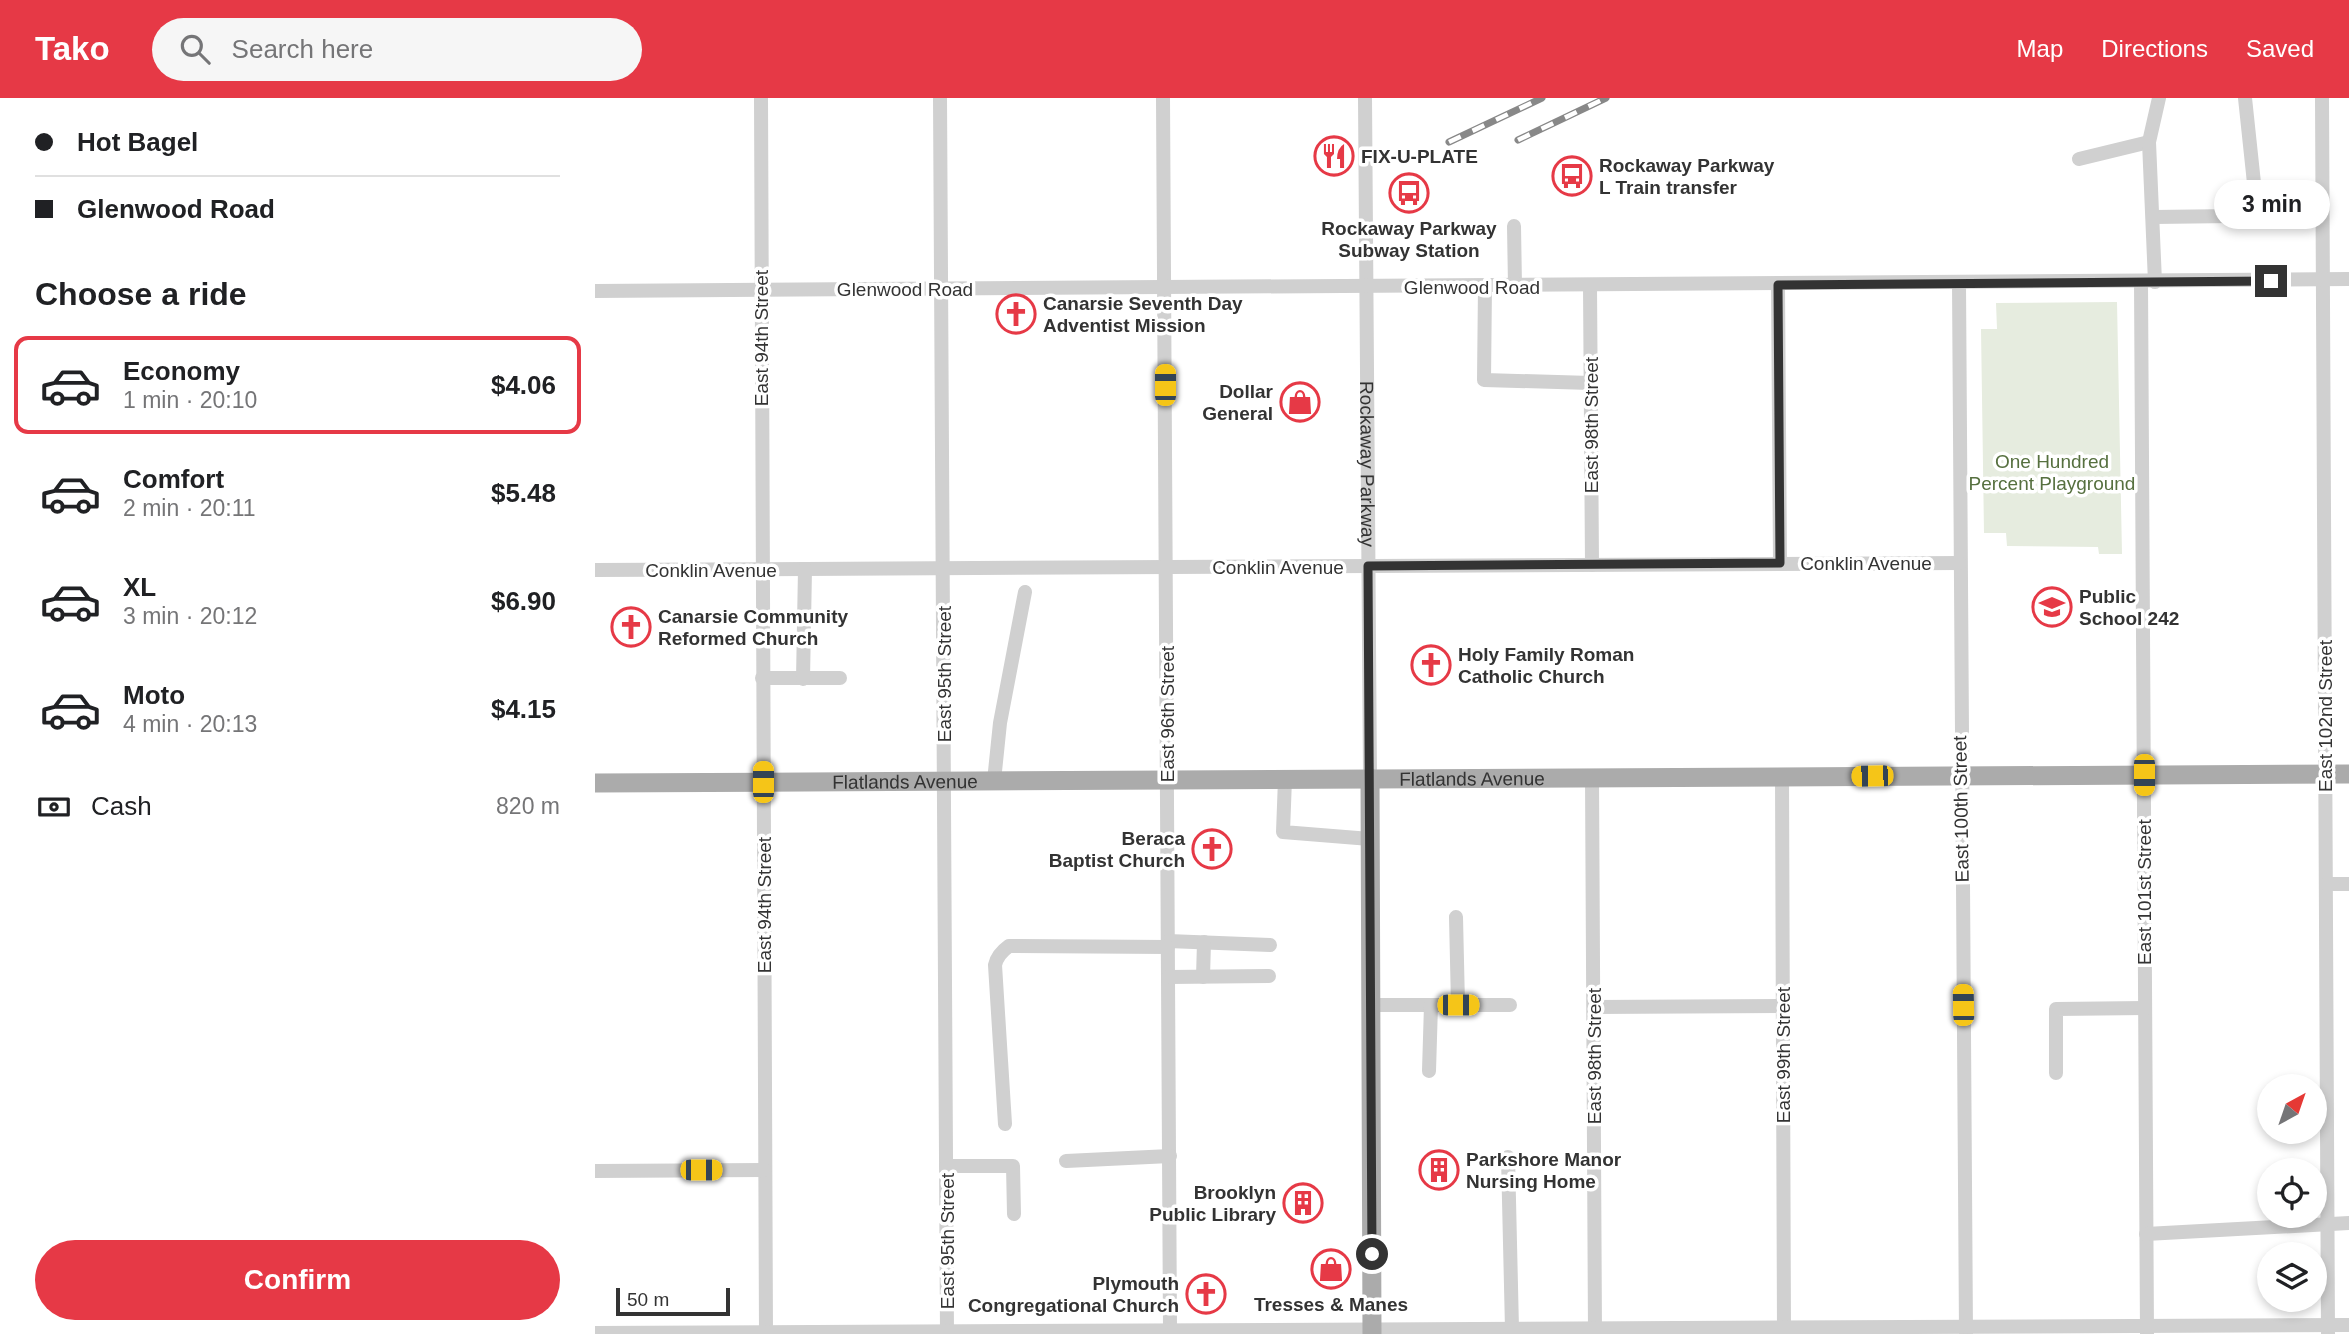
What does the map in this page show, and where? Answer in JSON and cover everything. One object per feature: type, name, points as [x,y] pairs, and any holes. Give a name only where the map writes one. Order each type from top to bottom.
[{"type":"main road","name":"Flatlands Avenue","points":[[595,783],[2349,774]]},
{"type":"main road","name":"Rockaway Parkway","points":[[1370,778],[1372,1332]]},
{"type":"street","name":"East 94th Street","points":[[761,98],[766,1333]]},
{"type":"street","name":"East 95th Street","points":[[940,98],[947,1333]]},
{"type":"street","name":"East 96th Street","points":[[1163,98],[1170,1331]]},
{"type":"street","name":"Rockaway Parkway","points":[[1365,98],[1370,778]]},
{"type":"street","name":"East 101st Street","points":[[2147,1330],[2144,775],[2148,282],[2154,217],[2149,142],[2159,98]]},
{"type":"street","points":[[2154,217],[2233,216],[2252,205],[2254,183],[2245,98]]},
{"type":"street","name":"East 102nd Street","points":[[2322,98],[2327,1158]]},
{"type":"street","points":[[2079,159],[2149,142]]},
{"type":"street","points":[[1514,226],[1515,286]]},
{"type":"street","name":"Glenwood Road","points":[[595,291],[2349,279]]},
{"type":"street","name":"East 100th Street","points":[[1959,283],[1966,1330]]},
{"type":"street","points":[[1778,285],[1780,563]]},
{"type":"street","points":[[1485,286],[1484,380],[1591,383]]},
{"type":"street","name":"East 98th Street","points":[[1590,286],[1592,565]]},
{"type":"street","name":"Conklin Avenue","points":[[595,570],[1960,563]]},
{"type":"street","points":[[803,679],[805,569]]},
{"type":"street","points":[[994,781],[1000,723],[1025,592]]},
{"type":"street","points":[[762,678],[840,678]]},
{"type":"street","name":"East 99th Street","points":[[1781,776],[1784,1331]]},
{"type":"street","name":"East 98th Street","points":[[1593,777],[1595,1331]]},
{"type":"street","points":[[1285,779],[1283,832],[1370,839]]},
{"type":"street","points":[[2326,884],[2349,884]]},
{"type":"street","points":[[1456,917],[1458,1005]]},
{"type":"street","points":[[1203,977],[1204,942]]},
{"type":"street","points":[[1005,1124],[995,965],[996,958],[1009,946],[1204,942],[1269,945]]},
{"type":"street","points":[[1169,977],[1269,976]]},
{"type":"street","points":[[1370,1005],[1510,1005]]},
{"type":"street","points":[[1429,1071],[1431,1005]]},
{"type":"street","points":[[1594,1007],[1782,1006]]},
{"type":"street","points":[[2056,1073],[2056,1009],[2145,1008]]},
{"type":"street","points":[[1066,1161],[1170,1156]]},
{"type":"street","points":[[1503,1331],[1507,1157]]},
{"type":"street","points":[[946,1166],[1013,1166],[1014,1214]]},
{"type":"street","points":[[595,1171],[765,1170]]},
{"type":"street","points":[[2327,1223],[2349,1223]]},
{"type":"street","name":"East 102nd Street","points":[[2327,1223],[2328,1329]]},
{"type":"street","points":[[2146,1234],[2257,1227]]},
{"type":"street","points":[[595,1334],[2147,1330],[2328,1329],[2349,1325]]},
{"type":"green space","name":"One Hundred Percent Playground","points":[[2117,302],[2122,554],[2099,554],[2098,547],[2007,546],[2006,533],[1984,533],[1981,329],[1997,329],[1996,303]]},
{"type":"railway","points":[[1449,142],[1542,98]]},
{"type":"railway","points":[[1518,140],[1606,98]]},
{"type":"place","name":"FIX-U-PLATE","points":[[1334,156]]},
{"type":"place","name":"Rockaway Parkway L Train transfer","points":[[1572,176]]},
{"type":"place","name":"Rockaway Parkway Subway Station","points":[[1409,193]]},
{"type":"place","name":"Canarsie Seventh Day Adventist Mission","points":[[1016,314]]},
{"type":"place","name":"Dollar General","points":[[1300,402]]},
{"type":"place","name":"Public School 242","points":[[2052,607]]},
{"type":"place","name":"Canarsie Community Reformed Church","points":[[631,627]]},
{"type":"place","name":"Holy Family Roman Catholic Church","points":[[1431,665]]},
{"type":"place","name":"Beraca Baptist Church","points":[[1212,849]]},
{"type":"place","name":"Parkshore Manor Nursing Home","points":[[1439,1170]]},
{"type":"place","name":"Brooklyn Public Library","points":[[1303,1203]]},
{"type":"place","name":"Tresses & Manes","points":[[1331,1269]]},
{"type":"place","name":"Plymouth Congregational Church","points":[[1206,1294]]},
{"type":"route","points":[[1372,1254],[1368,566],[1780,563],[1778,285],[2271,281]]}]
